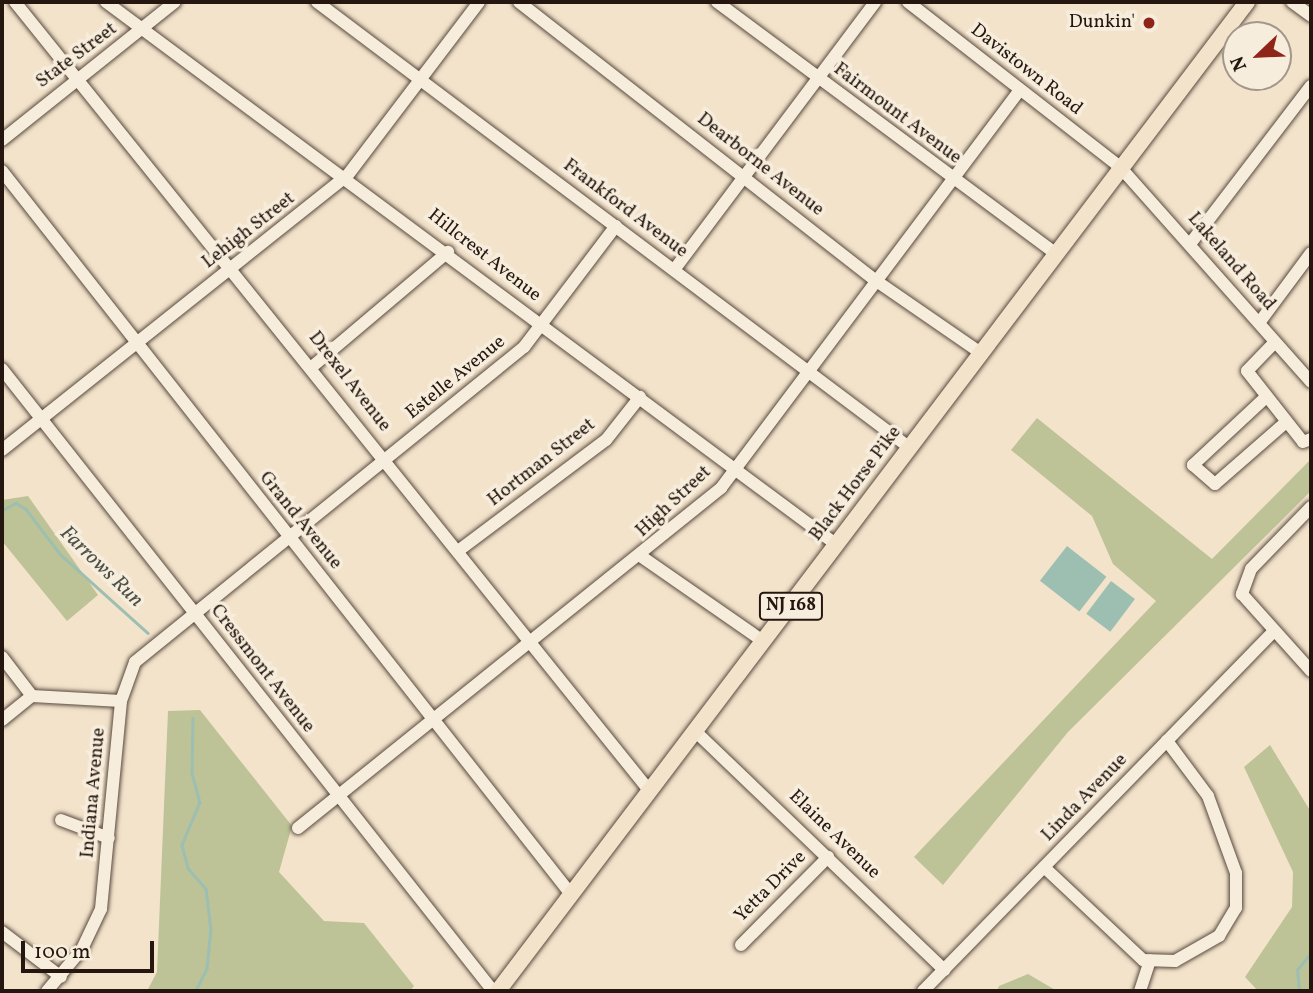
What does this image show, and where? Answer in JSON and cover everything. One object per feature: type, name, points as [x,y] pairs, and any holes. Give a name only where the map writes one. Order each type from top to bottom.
[{"type":"main road","name":"Black Horse Pike","points":[[496,991],[1247,2]]},
{"type":"street","name":"Drexel Avenue","points":[[15,2],[75,79],[313,366],[530,646],[648,789]]},
{"type":"street","name":"Hillcrest Avenue","points":[[106,2],[126,22],[149,28],[837,545]]},
{"type":"street","name":"State Street","points":[[2,140],[75,79],[149,28],[175,2]]},
{"type":"street","name":"Frankford Avenue","points":[[317,2],[674,270],[805,374],[910,449]]},
{"type":"street","name":"Lehigh Street","points":[[2,450],[346,176],[479,2]]},
{"type":"street","name":"Dearborne Avenue","points":[[519,2],[743,174],[875,280],[981,353]]},
{"type":"street","name":"Fairmount Avenue","points":[[717,2],[951,180],[1056,254]]},
{"type":"street","points":[[674,270],[743,174],[875,2]]},
{"type":"street","name":"Davistown Road","points":[[908,2],[1121,168]]},
{"type":"street","points":[[1292,2],[1311,16]]},
{"type":"street","points":[[1190,244],[1311,86]]},
{"type":"street","name":"High Street","points":[[298,828],[694,516],[736,468],[1020,90]]},
{"type":"street","name":"Lakeland Road","points":[[1121,168],[1311,382]]},
{"type":"street","name":"Grand Avenue","points":[[2,171],[433,722],[570,892]]},
{"type":"street","name":"Estelle Avenue","points":[[193,611],[385,459],[543,326],[616,226]]},
{"type":"street","points":[[313,366],[448,252]]},
{"type":"street","points":[[1259,323],[1311,253]]},
{"type":"street","points":[[1275,342],[1247,371],[1303,442],[1311,439]]},
{"type":"street","name":"Cressmont Avenue","points":[[2,369],[193,611],[335,798],[496,991]]},
{"type":"street","name":"Hortman Street","points":[[458,551],[606,440],[640,397]]},
{"type":"street","points":[[1265,397],[1193,465],[1215,484],[1286,422]]},
{"type":"street","points":[[1311,507],[1242,582],[1242,594],[1311,671]]},
{"type":"street","points":[[642,557],[764,640]]},
{"type":"street","name":"Indiana Avenue","points":[[47,991],[61,977],[101,909],[121,701],[135,662],[193,611]]},
{"type":"street","name":"Linda Avenue","points":[[923,991],[1274,631]]},
{"type":"street","points":[[2,657],[32,696]]},
{"type":"street","points":[[2,720],[32,696],[121,701]]},
{"type":"street","name":"Elaine Avenue","points":[[694,730],[944,970]]},
{"type":"street","points":[[1044,867],[1126,950],[1150,961],[1198,952],[1219,936],[1236,908],[1236,873],[1222,827],[1200,782],[1167,741]]},
{"type":"street","points":[[61,820],[109,838]]},
{"type":"street","name":"Yetta Drive","points":[[741,944],[828,857]]},
{"type":"street","points":[[2,932],[61,977]]},
{"type":"street","points":[[1140,991],[1150,961]]},
{"type":"shaded area","points":[[1037,418],[1212,559],[1311,459],[1311,491],[1068,732],[943,885],[914,857],[1156,601],[1113,564],[1092,516],[1011,450]]},
{"type":"shaded area","points":[[28,496],[98,595],[67,621],[2,541],[2,500]]},
{"type":"shaded area","points":[[1067,546],[1106,577],[1079,611],[1040,581]]},
{"type":"shaded area","points":[[1111,581],[1135,599],[1110,632],[1086,614]]},
{"type":"shaded area","points":[[200,710],[292,826],[279,872],[324,921],[364,923],[414,986],[410,991],[147,991],[157,972],[168,711]]},
{"type":"shaded area","points":[[1270,745],[1311,812],[1311,991],[1258,991],[1245,977],[1292,907],[1293,872],[1244,767]]},
{"type":"shaded area","points":[[1028,974],[1057,991],[997,991],[999,986]]},
{"type":"waterway","name":"Farrows Run","points":[[2,510],[16,503],[26,509],[60,554],[148,633]]},
{"type":"waterway","name":"Farrows Run","points":[[193,718],[192,773],[200,802],[182,845],[188,868],[206,889],[211,929],[207,969],[196,991]]},
{"type":"waterway","points":[[1299,991],[1297,970],[1311,953]]},
{"type":"place","name":"Dunkin'","points":[[1149,23]]}]
